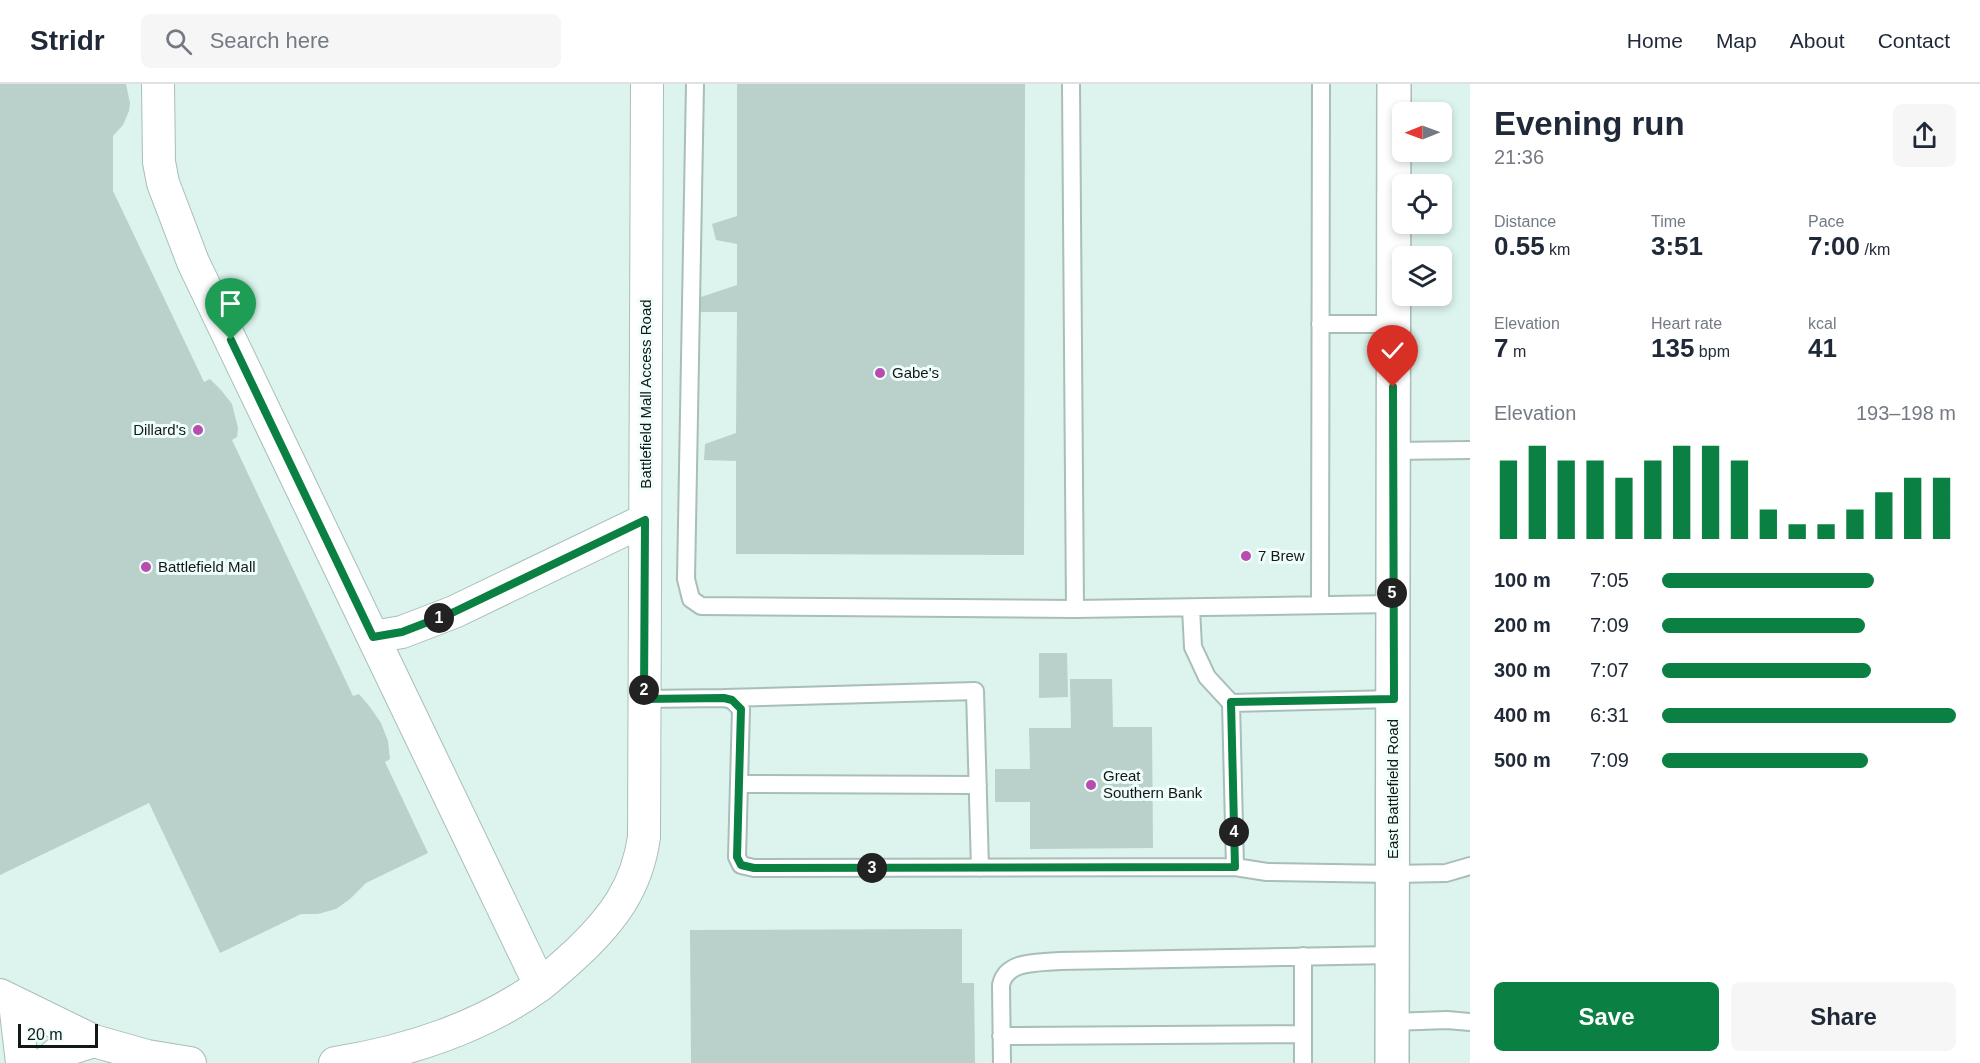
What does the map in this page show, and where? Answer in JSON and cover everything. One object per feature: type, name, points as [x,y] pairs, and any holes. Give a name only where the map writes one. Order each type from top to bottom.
[{"type":"main road","name":"East Battlefield Road","points":[[1392,1063],[1394,84]]},
{"type":"street","points":[[158,84],[159,162],[163,183],[193,262],[540,985]]},
{"type":"street","name":"Battlefield Mall Access Road","points":[[335,1063],[411,1046],[466,1026],[505,1007],[540,985],[597,934],[617,910],[636,874],[644,837],[647,84]]},
{"type":"street","points":[[373,637],[402,632],[454,612],[645,520]]},
{"type":"street","points":[[8,999],[94,1041],[147,1056],[190,1063]]},
{"type":"street","points":[[8,999],[22,1063]]},
{"type":"street","points":[[46,1063],[59,1052],[94,1041]]},
{"type":"lane","points":[[695,84],[686,579],[691,599],[701,606],[1075,609],[1392,604]]},
{"type":"lane","points":[[1071,84],[1075,609]]},
{"type":"lane","points":[[1320,605],[1321,84]]},
{"type":"lane","points":[[1320,324],[1393,324]]},
{"type":"lane","points":[[1392,451],[1470,450]]},
{"type":"lane","points":[[1191,608],[1193,647],[1207,677],[1231,702],[1235,867]]},
{"type":"lane","points":[[644,699],[975,691],[980,868]]},
{"type":"lane","points":[[724,698],[732,700],[741,709],[737,857],[741,865],[754,868],[1235,867],[1267,872],[1393,874],[1446,873],[1470,866]]},
{"type":"lane","points":[[1231,702],[1394,699]]},
{"type":"lane","points":[[739,784],[978,785]]},
{"type":"lane","points":[[1002,1063],[1001,985],[1008,971],[1017,967],[1059,961],[1392,955]]},
{"type":"lane","points":[[1303,956],[1303,1063]]},
{"type":"lane","points":[[1392,1022],[1447,1020],[1470,1022]]},
{"type":"lane","points":[[1001,1036],[1303,1034]]},
{"type":"building","name":"Battlefield Mall","points":[[0,84],[126,84],[130,103],[129,111],[123,125],[113,136],[113,191],[204,382],[210,379],[232,404],[238,428],[237,437],[232,440],[353,696],[359,694],[381,723],[388,741],[390,759],[385,762],[428,853],[366,883],[336,909],[318,914],[301,914],[220,953],[149,803],[0,875]]},
{"type":"building","name":"Gabe's","points":[[737,84],[1025,84],[1024,555],[736,554],[736,461],[704,460],[705,444],[736,433],[737,312],[698,312],[698,298],[737,285],[737,244],[716,240],[712,224],[737,216]]},
{"type":"building","points":[[1039,653],[1067,653],[1068,697],[1039,698]]},
{"type":"building","name":"Great Southern Bank","points":[[1070,679],[1112,679],[1113,727],[1152,727],[1153,848],[1030,849],[1030,802],[995,802],[995,769],[1030,769],[1029,728],[1071,728]]},
{"type":"building","points":[[962,929],[962,983],[974,983],[975,1063],[691,1063],[690,930]]},
{"type":"place","name":"Gabe's","points":[[880,373]]},
{"type":"place","name":"Dillard's","points":[[198,430]]},
{"type":"place","name":"7 Brew","points":[[1246,556]]},
{"type":"place","name":"Battlefield Mall","points":[[146,567]]},
{"type":"place","name":"Great Southern Bank","points":[[1091,785]]},
{"type":"route","points":[[231,340],[373,637],[402,632],[454,612],[645,520],[644,699],[724,698],[732,700],[741,709],[737,857],[741,865],[754,868],[1235,867],[1231,702],[1394,699],[1393,387]]}]
